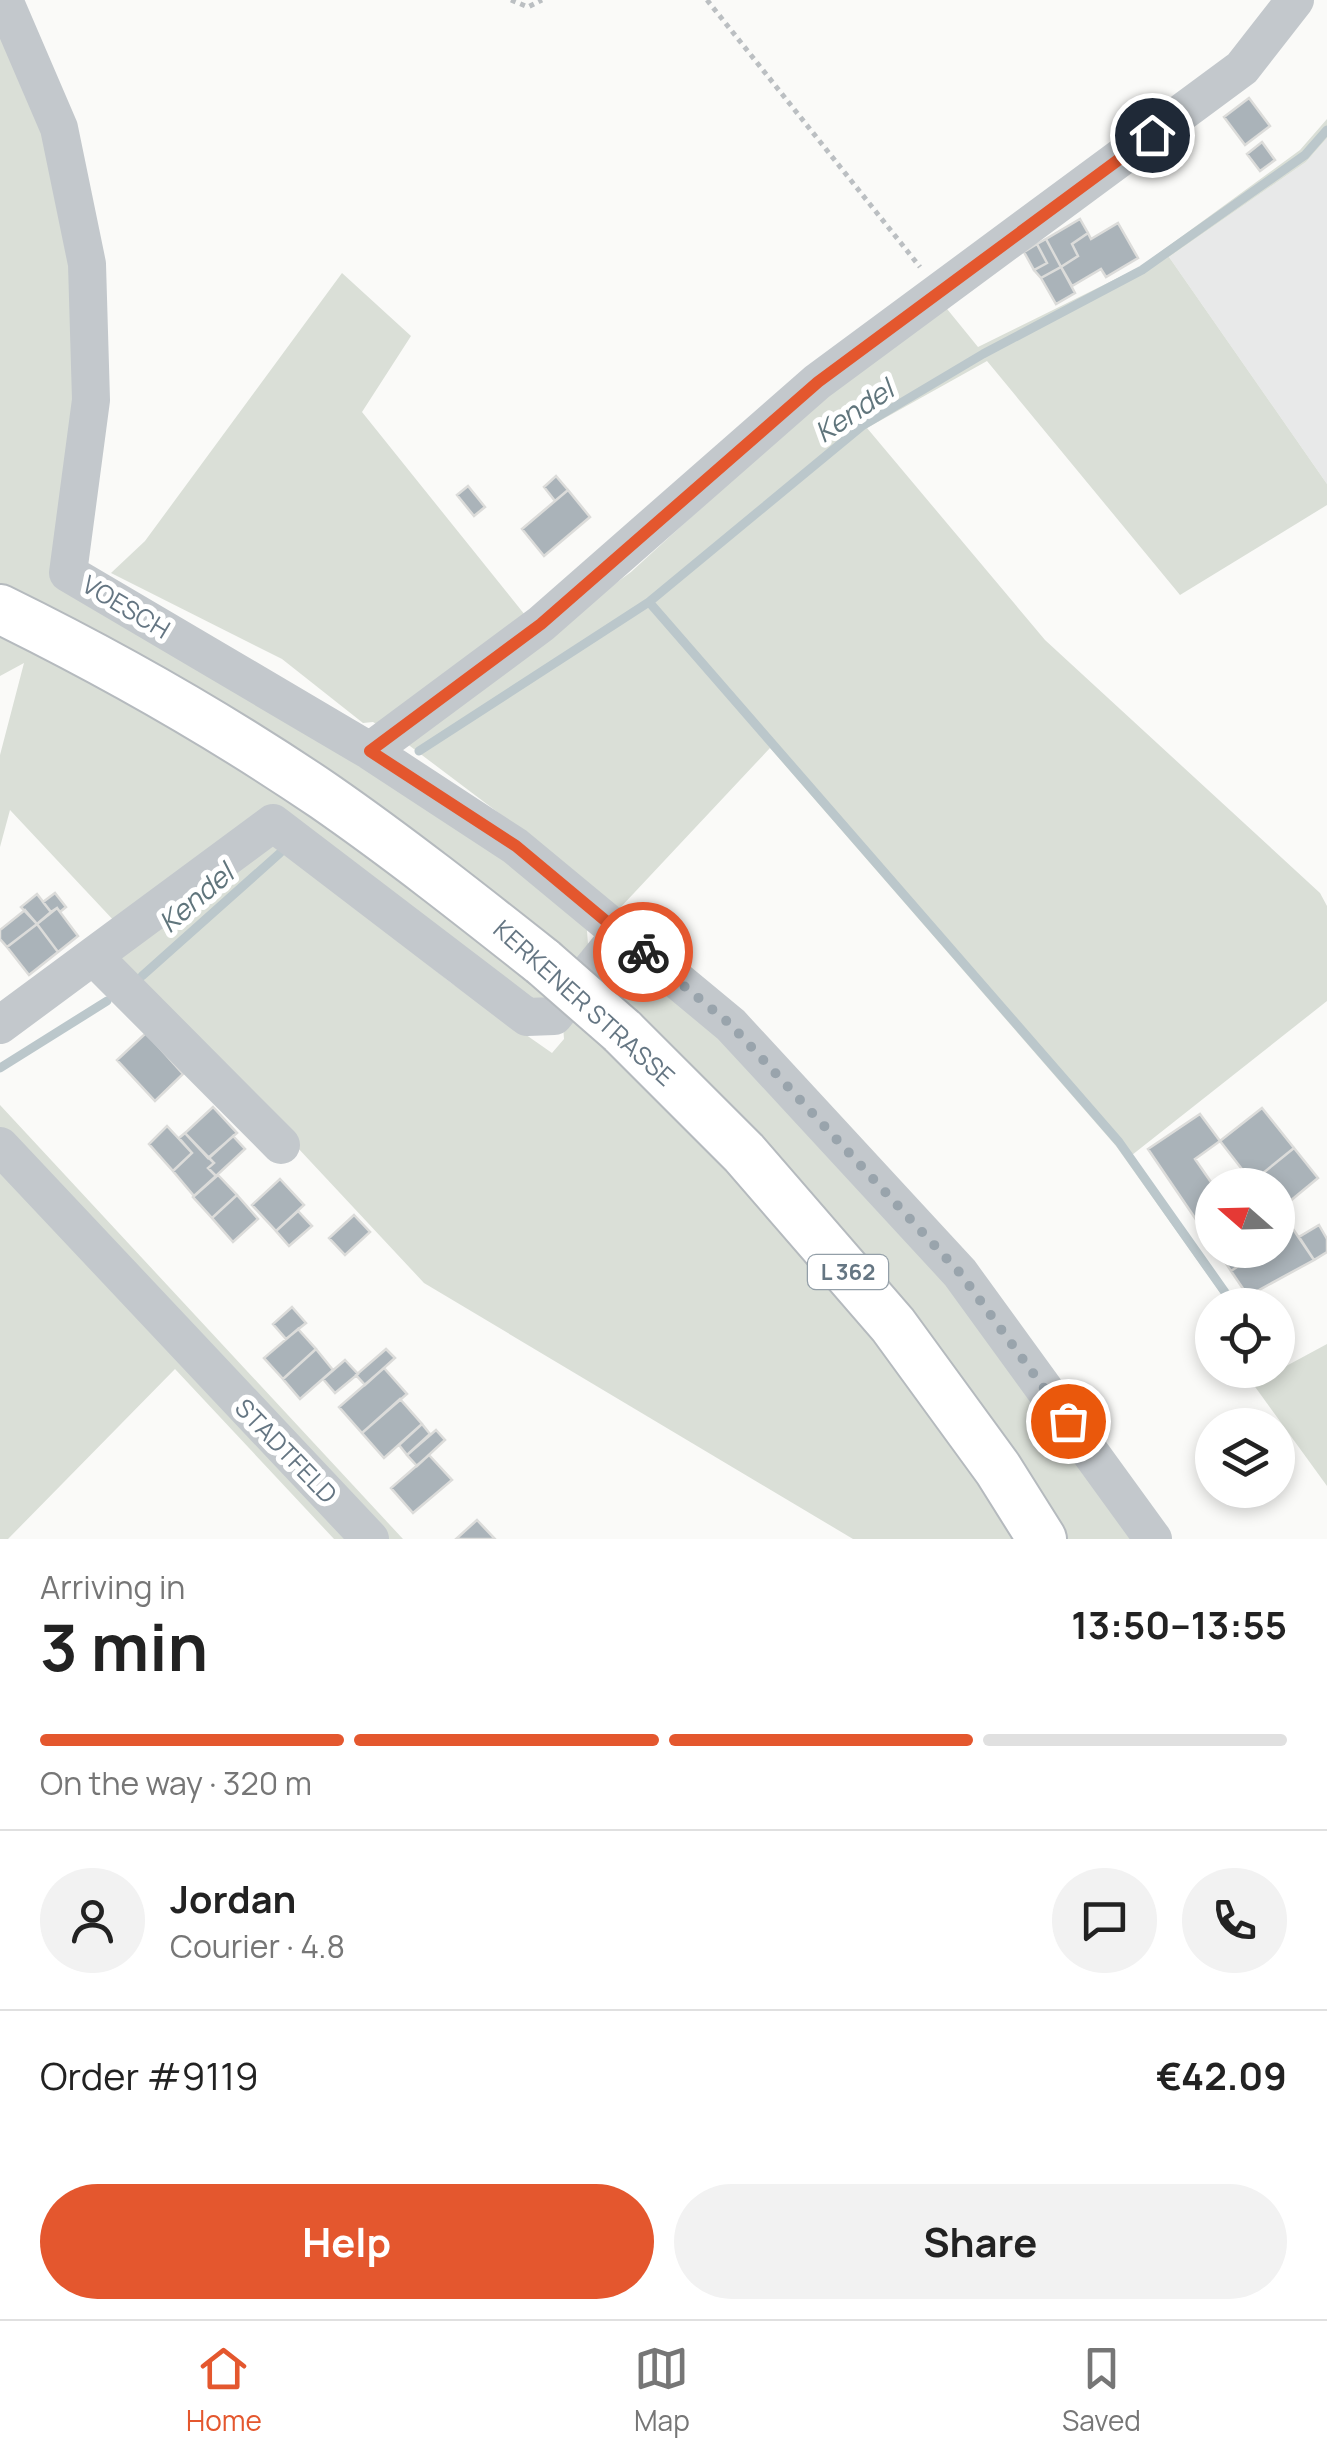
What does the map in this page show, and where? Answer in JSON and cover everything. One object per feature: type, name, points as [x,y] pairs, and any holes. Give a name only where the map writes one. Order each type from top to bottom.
[{"type":"main road","name":"KERKENER STRASSE","points":[[0,609],[161,694],[308,786],[452,888],[622,1031],[744,1154],[894,1325],[998,1469],[1042,1539]]},
{"type":"street","name":"VOESCH","points":[[4,0],[59,128],[87,264],[91,400],[68,573],[370,751],[516,846],[730,1024],[960,1273],[1154,1539]]},
{"type":"street","points":[[370,751],[541,624],[818,382],[1242,68],[1295,0]]},
{"type":"street","points":[[0,1025],[273,823],[527,1017],[554,1016],[622,934]]},
{"type":"street","points":[[93,956],[281,1146]]},
{"type":"street","name":"STADTFELD","points":[[0,1146],[370,1539]]},
{"type":"path","points":[[511,0],[528,7],[542,0]]},
{"type":"path","points":[[707,0],[940,291]]},
{"type":"shaded area","points":[[0,18],[55,136],[82,338],[54,581],[166,643],[503,855],[586,918],[589,957],[601,968],[641,966],[722,1038],[887,1210],[1061,1423],[1139,1539],[1057,1539],[682,1074],[0,596]]},
{"type":"shaded area","points":[[1327,119],[1327,138],[1306,162],[1169,257],[1327,484],[1327,505],[1180,595],[987,361],[867,428],[1045,640],[1320,893],[1327,906],[1327,1001],[1132,1155],[1195,1244],[1195,1257],[1116,1146],[770,748],[619,909],[402,740],[631,572],[830,390],[943,304],[978,347],[1140,267],[1300,150]]},
{"type":"shaded area","points":[[1327,138],[1327,484],[1169,257],[1306,162]]},
{"type":"shaded area","points":[[342,273],[411,336],[362,412],[529,620],[383,728],[373,722],[363,723],[282,659],[111,573],[145,541]]},
{"type":"shaded area","points":[[0,628],[248,768],[368,849],[567,1008],[662,1095],[871,1330],[1020,1539],[853,1539],[424,1283],[115,952],[268,839],[450,982],[552,1053],[564,1039],[562,1012],[522,1003],[272,810],[117,924],[10,810],[0,847],[0,755],[24,663],[0,676]]},
{"type":"shaded area","points":[[0,1105],[403,1539],[385,1539],[0,1132]]},
{"type":"shaded area","points":[[0,1167],[352,1539],[334,1539],[175,1369],[8,1539],[0,1539]]},
{"type":"shaded area","points":[[1203,1268],[1212,1268],[1226,1288],[1217,1288]]},
{"type":"shaded area","points":[[1327,1344],[1327,1486],[1295,1442],[1295,1408],[1270,1408],[1256,1388],[1295,1388],[1295,1361]]},
{"type":"building","points":[[1249,98],[1270,126],[1245,145],[1224,117]]},
{"type":"building","points":[[1262,142],[1275,160],[1260,171],[1247,154]]},
{"type":"building","points":[[1080,219],[1088,233],[1072,244],[1078,256],[1061,267],[1046,239]]},
{"type":"building","points":[[1118,223],[1138,258],[1106,277],[1101,269],[1072,286],[1061,267],[1078,256],[1072,244],[1088,233],[1091,239]]},
{"type":"building","points":[[1046,239],[1061,267],[1041,278],[1034,270],[1047,263],[1037,244]]},
{"type":"building","points":[[1037,244],[1047,263],[1034,270],[1024,252]]},
{"type":"building","points":[[1061,267],[1075,293],[1056,304],[1041,278]]},
{"type":"building","points":[[556,476],[568,490],[555,501],[544,487]]},
{"type":"building","points":[[468,486],[485,507],[474,516],[457,495]]},
{"type":"building","points":[[568,490],[590,517],[544,556],[522,529]]},
{"type":"building","points":[[55,893],[66,907],[60,912],[57,908],[51,912],[43,902]]},
{"type":"building","points":[[37,894],[51,912],[37,924],[21,907]]},
{"type":"building","points":[[57,908],[78,936],[58,952],[37,924]]},
{"type":"building","points":[[25,910],[37,924],[7,947],[0,939],[0,930]]},
{"type":"building","points":[[37,924],[58,952],[29,975],[7,947]]},
{"type":"building","points":[[146,1033],[183,1074],[155,1101],[117,1060]]},
{"type":"building","points":[[213,1107],[237,1133],[208,1158],[185,1133]]},
{"type":"building","points":[[1262,1108],[1294,1148],[1269,1168],[1241,1168],[1220,1141]]},
{"type":"building","points":[[1200,1114],[1220,1141],[1195,1159],[1201,1168],[1195,1168],[1195,1218],[1148,1149]]},
{"type":"building","points":[[167,1126],[192,1153],[173,1171],[149,1144]]},
{"type":"building","points":[[185,1133],[214,1163],[208,1168],[216,1176],[194,1196],[173,1171],[192,1153],[179,1138]]},
{"type":"building","points":[[233,1136],[245,1149],[216,1176],[208,1168],[214,1163],[209,1158]]},
{"type":"building","points":[[1294,1148],[1318,1178],[1295,1197],[1295,1168],[1269,1168]]},
{"type":"building","points":[[218,1175],[237,1195],[212,1218],[193,1197]]},
{"type":"building","points":[[280,1179],[304,1205],[276,1231],[252,1205]]},
{"type":"building","points":[[237,1195],[258,1219],[233,1242],[212,1218]]},
{"type":"building","points":[[298,1211],[312,1226],[289,1246],[276,1231]]},
{"type":"building","points":[[354,1215],[370,1232],[345,1255],[329,1238]]},
{"type":"building","points":[[1319,1225],[1327,1239],[1327,1252],[1314,1260],[1299,1237]]},
{"type":"building","points":[[1295,1232],[1314,1260],[1263,1288],[1243,1288],[1231,1271],[1295,1268]]},
{"type":"building","points":[[292,1307],[306,1323],[286,1339],[273,1324]]},
{"type":"building","points":[[298,1329],[316,1349],[283,1379],[264,1358]]},
{"type":"building","points":[[316,1349],[333,1370],[300,1399],[283,1379]]},
{"type":"building","points":[[386,1349],[395,1358],[365,1385],[356,1375]]},
{"type":"building","points":[[345,1360],[358,1374],[335,1393],[323,1379]]},
{"type":"building","points":[[384,1368],[407,1394],[362,1433],[339,1407]]},
{"type":"building","points":[[400,1399],[422,1424],[384,1458],[362,1433]]},
{"type":"building","points":[[422,1424],[430,1434],[407,1455],[399,1445]]},
{"type":"building","points":[[436,1430],[445,1440],[417,1466],[407,1455]]},
{"type":"building","points":[[429,1455],[452,1480],[413,1513],[391,1488]]},
{"type":"building","points":[[477,1520],[495,1539],[456,1539]]},
{"type":"waterway","name":"Kendel","points":[[419,751],[649,602],[862,426],[983,354],[1142,270],[1305,155],[1327,130]]},
{"type":"waterway","points":[[649,602],[1119,1142],[1222,1288]]},
{"type":"waterway","name":"Kendel","points":[[142,976],[280,853]]},
{"type":"waterway","name":"Kendel","points":[[0,1068],[107,1001]]},
{"type":"way so far","points":[[643,952],[730,1024],[960,1273],[1068,1421]]},
{"type":"route","points":[[643,952],[516,846],[370,751],[541,624],[818,382],[1152,135]]}]
